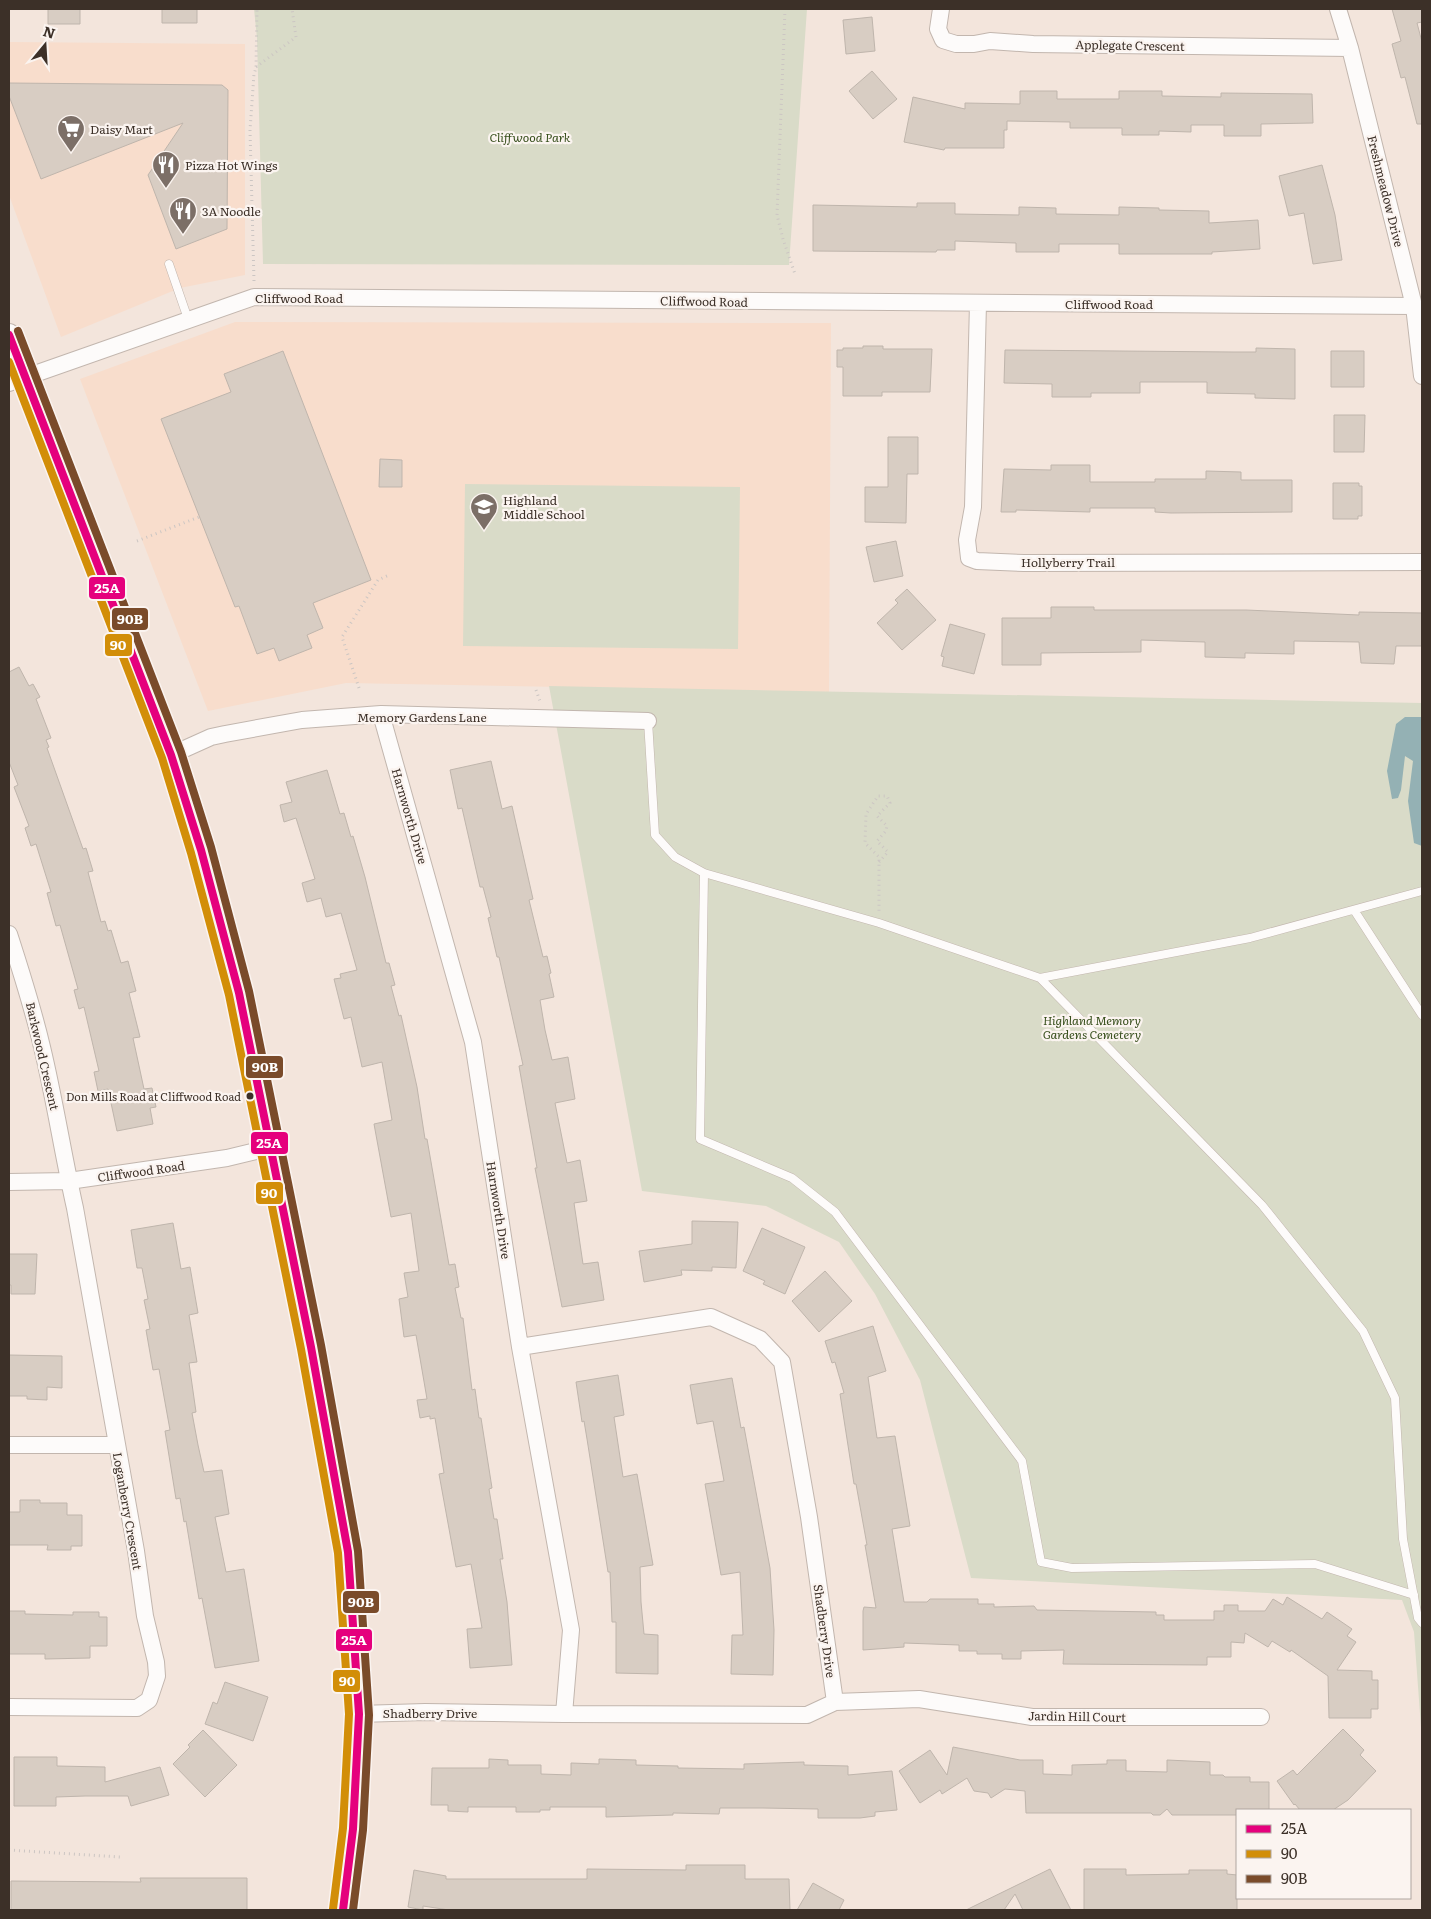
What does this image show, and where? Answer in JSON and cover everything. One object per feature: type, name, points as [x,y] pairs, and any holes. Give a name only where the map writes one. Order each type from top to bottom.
[{"type":"main road","points":[[9,335],[17,380],[171,755],[201,850],[239,993],[272,1148],[313,1356],[348,1552],[359,1714],[353,1829],[343,1910]]},
{"type":"street","name":"Applegate Crescent","points":[[941,9],[938,29],[943,40],[956,44],[974,44],[990,41],[1033,44],[1350,48]]},
{"type":"street","name":"Freshmeadow Drive","points":[[1338,9],[1350,48],[1414,306],[1422,376]]},
{"type":"street","name":"Cliffwood Road","points":[[17,380],[254,296],[1414,306]]},
{"type":"street","name":"Hollyberry Trail","points":[[978,303],[973,506],[967,540],[970,558],[977,561],[1024,563],[1422,562]]},
{"type":"street","name":"Memory Gardens Lane","points":[[171,755],[211,737],[302,720],[381,714],[648,721]]},
{"type":"street","name":"Harnworth Drive","points":[[381,714],[473,1042],[520,1347],[571,1630],[564,1714]]},
{"type":"street","name":"Barkwood Crescent","points":[[9,934],[42,1047],[69,1181]]},
{"type":"street","name":"Cliffwood Road","points":[[9,1182],[69,1181],[227,1158],[272,1148]]},
{"type":"street","name":"Loganberry Crescent","points":[[9,1707],[137,1708],[149,1700],[157,1676],[69,1181]]},
{"type":"street","name":"Shadberry Drive","points":[[359,1714],[425,1712],[807,1715],[835,1702],[810,1517],[782,1362],[760,1339],[712,1317],[520,1347]]},
{"type":"street","points":[[9,1445],[117,1444]]},
{"type":"street","name":"Jardin Hill Court","points":[[835,1702],[919,1699],[1032,1717],[1261,1717]]},
{"type":"lane","points":[[169,264],[188,319]]},
{"type":"lane","points":[[648,721],[655,835],[675,857],[704,873],[879,923],[1040,978],[1262,1205],[1362,1331],[1395,1398],[1403,1539],[1418,1618],[1422,1623]]},
{"type":"lane","points":[[704,873],[700,1139],[792,1178],[835,1212],[1022,1461],[1041,1562],[1072,1568],[1315,1564],[1414,1595]]},
{"type":"lane","points":[[1040,978],[1250,938],[1422,891]]},
{"type":"lane","points":[[1354,910],[1422,1015]]},
{"type":"path","points":[[254,296],[250,130],[256,68],[258,9]]},
{"type":"path","points":[[256,68],[296,37],[292,9]]},
{"type":"path","points":[[785,9],[777,215],[795,274]]},
{"type":"path","points":[[137,540],[200,517]]},
{"type":"path","points":[[359,688],[342,637],[378,580],[389,575]]},
{"type":"path","points":[[879,862],[888,852],[877,841],[886,831],[887,826],[877,816],[890,803],[887,796],[878,796],[866,814],[865,843],[879,857],[879,862],[879,923]]},
{"type":"path","points":[[9,1850],[120,1857]]},
{"type":"shaded area","points":[[9,42],[245,44],[245,275],[180,288],[61,337],[9,195]]},
{"type":"shaded area","name":"Highland Middle School","points":[[235,322],[831,323],[829,692],[346,683],[208,711],[80,379]]},
{"type":"green space","name":"Cliffwood Park","points":[[254,9],[807,9],[789,265],[263,264],[257,38]]},
{"type":"green space","points":[[465,484],[740,487],[738,649],[463,646]]},
{"type":"green space","name":"Highland Memory Gardens Cemetery","points":[[549,686],[1422,703],[1422,1741],[1414,1632],[1402,1600],[971,1578],[920,1380],[875,1294],[839,1242],[766,1206],[642,1191]]},
{"type":"water","points":[[1405,717],[1422,717],[1422,846],[1414,843],[1408,801],[1413,761],[1405,756],[1401,790],[1398,798],[1392,799],[1387,771],[1396,724]]},
{"type":"building","points":[[48,9],[80,9],[80,24],[48,24]]},
{"type":"building","points":[[162,9],[197,9],[197,23],[162,23]]},
{"type":"building","points":[[1392,9],[1422,9],[1422,22],[1417,23],[1422,42],[1422,124],[1417,124],[1405,77],[1401,78],[1392,44],[1401,41]]},
{"type":"building","points":[[872,17],[875,51],[846,54],[843,20]]},
{"type":"building","points":[[872,71],[897,99],[873,119],[849,91]]},
{"type":"building","points":[[9,83],[222,85],[228,90],[227,229],[176,249],[148,175],[183,123],[41,179],[9,96]]},
{"type":"building","points":[[1020,91],[1057,91],[1057,99],[1119,99],[1119,91],[1162,91],[1162,96],[1221,97],[1221,93],[1312,94],[1313,123],[1261,124],[1261,136],[1224,136],[1224,125],[1191,125],[1191,132],[1159,131],[1159,135],[1122,135],[1122,128],[1070,128],[1070,122],[1007,121],[1007,130],[1004,130],[1004,148],[945,148],[944,150],[904,142],[913,97],[965,109],[965,103],[1020,104]]},
{"type":"building","points":[[1322,165],[1335,215],[1342,260],[1313,264],[1304,213],[1289,216],[1279,176]]},
{"type":"building","points":[[917,203],[955,203],[955,214],[1019,215],[1019,207],[1056,208],[1056,214],[1119,215],[1119,207],[1209,211],[1209,223],[1258,220],[1260,249],[1212,252],[1212,254],[1119,254],[1119,244],[1059,244],[1059,252],[1016,252],[1016,243],[955,241],[955,250],[937,250],[936,252],[813,251],[813,205],[917,207]]},
{"type":"building","points":[[863,346],[883,346],[883,349],[932,349],[930,392],[882,392],[882,396],[843,396],[843,367],[837,367],[837,350],[843,350],[843,348],[863,348]]},
{"type":"building","points":[[1256,348],[1295,349],[1295,399],[1255,398],[1255,394],[1207,393],[1207,382],[1140,382],[1140,393],[1091,393],[1091,397],[1052,397],[1052,384],[1004,383],[1005,350],[1256,352]]},
{"type":"building","points":[[283,351],[371,580],[313,603],[323,628],[307,635],[312,648],[279,661],[274,648],[257,654],[239,606],[235,607],[161,419],[231,392],[224,374]]},
{"type":"building","points":[[1331,351],[1364,351],[1364,387],[1331,387]]},
{"type":"building","points":[[1334,415],[1365,415],[1364,452],[1334,452]]},
{"type":"building","points":[[888,437],[918,437],[918,474],[907,474],[906,523],[865,522],[865,487],[888,487]]},
{"type":"building","points":[[380,459],[402,460],[402,487],[379,487]]},
{"type":"building","points":[[1051,465],[1090,465],[1090,482],[1155,482],[1155,479],[1206,479],[1206,471],[1241,472],[1241,480],[1292,480],[1292,512],[1171,513],[1155,512],[1155,508],[1090,508],[1090,512],[1016,510],[1016,512],[1001,512],[1004,469],[1051,470]]},
{"type":"building","points":[[1333,483],[1359,483],[1359,486],[1362,486],[1362,516],[1358,516],[1358,519],[1333,519]]},
{"type":"building","points":[[896,541],[903,576],[874,582],[866,547]]},
{"type":"building","points":[[907,589],[936,620],[902,650],[877,623],[898,603],[895,600]]},
{"type":"building","points":[[1051,607],[1094,607],[1094,610],[1246,610],[1359,615],[1359,612],[1422,613],[1422,646],[1396,646],[1394,664],[1361,663],[1359,642],[1294,641],[1294,654],[1245,653],[1245,658],[1205,657],[1205,642],[1141,640],[1141,652],[1041,653],[1041,665],[1002,665],[1002,618],[1051,618]]},
{"type":"building","points":[[950,624],[985,634],[974,674],[942,666],[944,657],[941,656]]},
{"type":"building","points":[[19,667],[29,686],[33,684],[40,697],[36,699],[51,738],[46,740],[49,747],[47,748],[83,849],[86,848],[93,871],[88,872],[101,922],[105,921],[108,931],[111,930],[121,963],[128,961],[136,991],[129,993],[140,1037],[133,1038],[144,1089],[152,1088],[156,1107],[150,1108],[153,1124],[117,1131],[108,1089],[98,1091],[94,1072],[99,1071],[84,1007],[79,1009],[74,990],[78,989],[60,925],[56,926],[47,893],[51,892],[36,844],[31,846],[25,828],[29,826],[14,787],[18,785],[9,762],[9,672]]},
{"type":"building","points":[[491,761],[502,809],[512,806],[533,899],[529,900],[543,957],[547,956],[551,973],[549,974],[554,997],[540,1000],[545,1030],[552,1060],[568,1057],[575,1099],[555,1103],[567,1163],[580,1160],[587,1201],[574,1203],[583,1264],[598,1262],[604,1300],[562,1307],[535,1168],[537,1168],[519,1066],[523,1065],[499,957],[497,957],[488,918],[491,917],[483,887],[480,887],[462,808],[458,809],[450,770]]},
{"type":"building","points":[[327,770],[340,814],[344,813],[351,837],[353,836],[386,963],[389,963],[395,985],[391,986],[399,1016],[401,1015],[417,1087],[449,1265],[455,1264],[459,1287],[455,1288],[461,1318],[463,1318],[472,1390],[475,1389],[479,1418],[481,1418],[492,1488],[489,1489],[494,1519],[497,1519],[503,1559],[500,1559],[507,1602],[512,1665],[470,1668],[467,1629],[482,1628],[471,1564],[456,1567],[439,1474],[444,1473],[435,1418],[430,1419],[430,1416],[420,1418],[417,1400],[427,1399],[416,1335],[404,1337],[399,1299],[408,1297],[404,1273],[419,1271],[411,1213],[391,1217],[374,1124],[392,1120],[382,1062],[362,1067],[351,1017],[344,1019],[334,979],[341,978],[340,974],[357,970],[341,913],[326,917],[321,898],[307,902],[302,883],[315,879],[296,818],[284,822],[280,805],[292,802],[286,782]]},
{"type":"building","points":[[692,1221],[738,1222],[736,1268],[712,1267],[712,1271],[681,1270],[682,1275],[644,1282],[639,1251],[692,1244]]},
{"type":"building","points":[[173,1223],[181,1269],[190,1267],[198,1313],[189,1315],[197,1362],[189,1363],[196,1412],[192,1413],[198,1445],[204,1472],[222,1470],[229,1514],[215,1517],[226,1572],[244,1569],[259,1661],[215,1668],[202,1598],[199,1599],[186,1521],[184,1522],[180,1498],[176,1499],[165,1431],[170,1430],[159,1369],[153,1370],[146,1330],[150,1329],[144,1300],[148,1299],[142,1268],[137,1268],[131,1230]]},
{"type":"building","points":[[762,1228],[805,1247],[785,1294],[763,1284],[765,1281],[743,1271]]},
{"type":"building","points":[[9,1254],[37,1254],[35,1294],[11,1294],[11,1285],[9,1285]]},
{"type":"building","points":[[825,1271],[852,1301],[819,1332],[792,1301]]},
{"type":"building","points":[[873,1326],[886,1371],[868,1377],[877,1438],[895,1436],[910,1526],[892,1529],[904,1602],[927,1602],[930,1599],[978,1599],[978,1604],[994,1604],[994,1607],[1034,1606],[1037,1610],[1156,1612],[1156,1615],[1164,1615],[1164,1620],[1214,1620],[1214,1611],[1224,1611],[1224,1605],[1238,1605],[1238,1611],[1265,1611],[1273,1599],[1283,1605],[1287,1597],[1322,1619],[1327,1612],[1352,1629],[1347,1636],[1356,1642],[1337,1670],[1372,1671],[1372,1680],[1378,1680],[1378,1709],[1371,1709],[1371,1718],[1329,1718],[1328,1676],[1291,1650],[1290,1652],[1272,1641],[1268,1647],[1245,1633],[1244,1643],[1231,1642],[1231,1657],[1207,1657],[1207,1665],[1063,1664],[1064,1650],[1021,1651],[1021,1659],[1002,1659],[1002,1654],[977,1654],[977,1651],[959,1651],[959,1645],[904,1643],[904,1647],[863,1650],[864,1607],[876,1608],[865,1545],[867,1545],[856,1484],[854,1484],[840,1394],[844,1393],[835,1362],[832,1363],[825,1341]]},
{"type":"building","points":[[9,1355],[62,1356],[62,1388],[47,1387],[47,1400],[27,1399],[27,1396],[9,1396]]},
{"type":"building","points":[[618,1375],[624,1415],[614,1417],[623,1477],[637,1474],[653,1565],[640,1567],[641,1602],[644,1634],[658,1635],[658,1674],[616,1673],[616,1622],[612,1622],[610,1572],[608,1572],[576,1382]]},
{"type":"building","points":[[732,1378],[741,1428],[744,1427],[770,1568],[774,1630],[773,1675],[731,1674],[732,1635],[743,1635],[740,1572],[721,1575],[705,1484],[724,1481],[713,1421],[697,1424],[690,1385]]},
{"type":"building","points":[[20,1500],[40,1500],[40,1503],[67,1503],[67,1515],[82,1515],[82,1546],[71,1546],[71,1550],[47,1550],[48,1545],[9,1545],[9,1512],[20,1512]]},
{"type":"building","points":[[9,1611],[25,1611],[25,1614],[73,1615],[73,1612],[99,1612],[99,1617],[107,1617],[107,1646],[90,1646],[90,1658],[45,1659],[45,1654],[9,1654]]},
{"type":"building","points":[[225,1682],[268,1697],[253,1741],[205,1724],[213,1702],[217,1704]]},
{"type":"building","points":[[1343,1729],[1364,1750],[1360,1755],[1376,1771],[1348,1800],[1334,1809],[1299,1809],[1294,1805],[1277,1781],[1293,1770],[1297,1775]]},
{"type":"building","points":[[203,1730],[237,1765],[205,1797],[173,1764]]},
{"type":"building","points":[[953,1747],[1020,1760],[1043,1760],[1043,1774],[1072,1775],[1072,1765],[1107,1764],[1107,1760],[1126,1760],[1126,1771],[1167,1772],[1167,1760],[1210,1762],[1210,1775],[1250,1777],[1250,1782],[1269,1782],[1269,1809],[1236,1809],[1236,1815],[1172,1815],[1167,1809],[1160,1815],[1153,1815],[1151,1813],[1026,1813],[1025,1791],[1005,1789],[991,1798],[988,1793],[974,1791],[967,1778],[942,1794],[940,1790],[920,1803],[899,1771],[930,1750],[947,1775]]},
{"type":"building","points":[[14,1757],[57,1757],[57,1766],[105,1767],[105,1782],[160,1767],[169,1795],[131,1806],[128,1796],[85,1796],[56,1797],[56,1806],[14,1806]]},
{"type":"building","points":[[489,1759],[508,1760],[508,1765],[541,1765],[541,1774],[571,1775],[571,1763],[599,1764],[599,1759],[636,1760],[636,1765],[678,1766],[678,1768],[744,1769],[744,1764],[804,1762],[804,1765],[848,1766],[848,1775],[892,1771],[897,1810],[875,1812],[875,1816],[860,1818],[818,1818],[818,1809],[763,1808],[720,1808],[719,1814],[673,1813],[673,1815],[606,1817],[606,1807],[550,1807],[550,1810],[540,1810],[540,1812],[516,1812],[516,1807],[468,1807],[468,1812],[448,1811],[448,1805],[431,1805],[432,1768],[489,1768]]},
{"type":"building","points":[[686,1865],[745,1865],[745,1879],[789,1879],[790,1910],[449,1910],[423,1906],[423,1910],[408,1907],[414,1870],[446,1876],[446,1879],[587,1879],[587,1869],[686,1870]]},
{"type":"building","points":[[1050,1869],[1071,1910],[1023,1910],[1015,1894],[1004,1910],[966,1910]]},
{"type":"building","points":[[1084,1869],[1126,1869],[1126,1875],[1189,1874],[1189,1870],[1227,1870],[1227,1874],[1236,1875],[1237,1910],[1084,1910]]},
{"type":"building","points":[[140,1878],[247,1878],[247,1910],[11,1910],[11,1881],[141,1882]]},
{"type":"building","points":[[813,1883],[844,1900],[839,1910],[797,1910]]},
{"type":"transit line","name":"90B","points":[[18,331],[181,752],[211,847],[249,991],[321,1345],[358,1551],[369,1715],[363,1830],[353,1910]]},
{"type":"transit line","name":"25A","points":[[9,335],[171,755],[201,850],[239,993],[311,1347],[348,1552],[359,1714],[353,1829],[343,1910]]},
{"type":"transit line","name":"90","points":[[9,362],[162,758],[191,853],[229,995],[301,1349],[338,1553],[349,1714],[343,1828],[333,1909]]},
{"type":"place","name":"Daisy Mart","points":[[71,153]]},
{"type":"place","name":"Pizza Hot Wings","points":[[166,189]]},
{"type":"place","name":"3A Noodle","points":[[183,235]]},
{"type":"place","name":"Highland Middle School","points":[[484,531]]},
{"type":"place","name":"Don Mills Road at Cliffwood Road","points":[[250,1096]]}]
